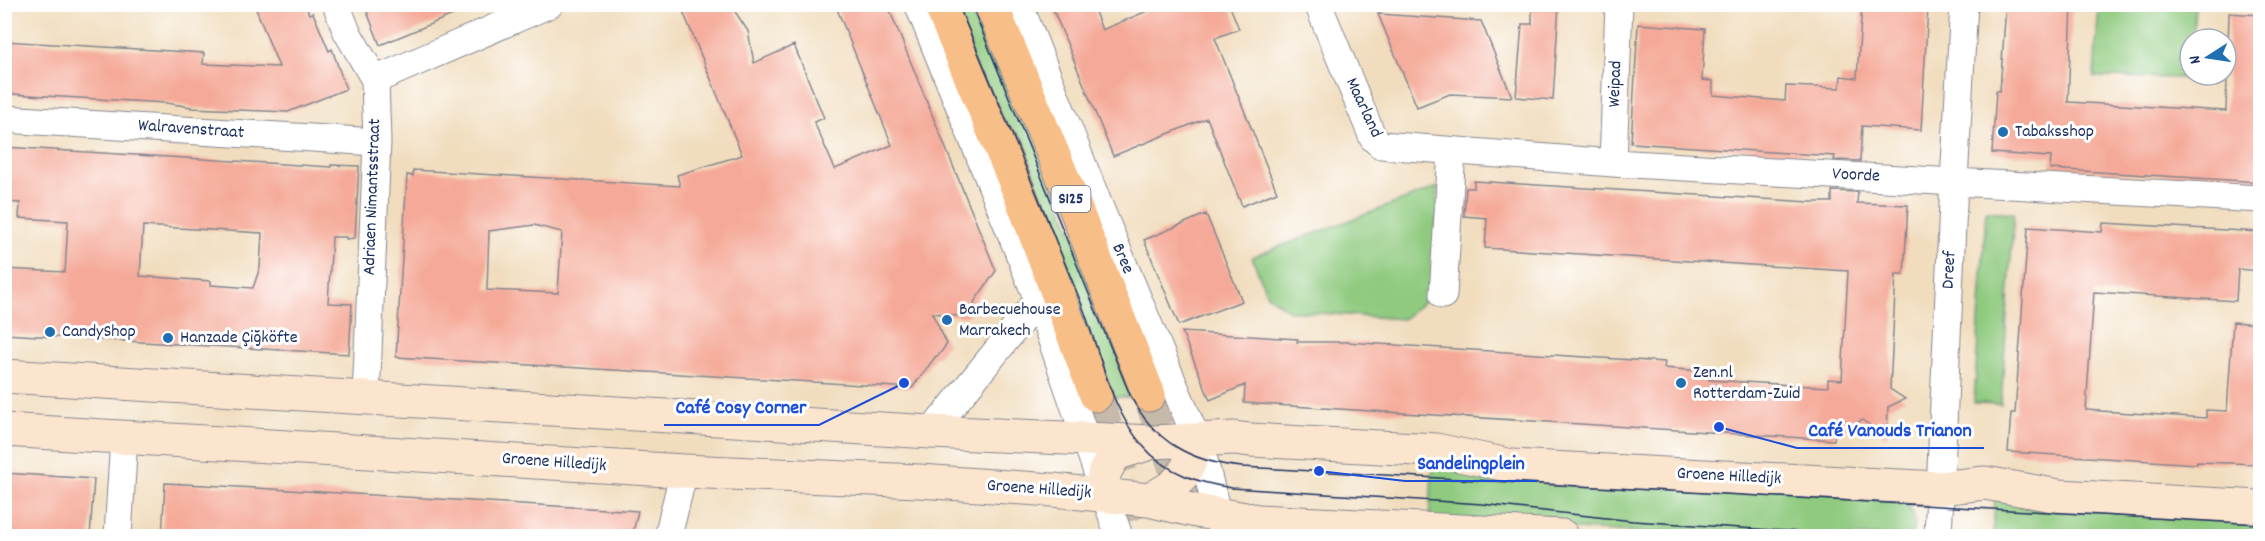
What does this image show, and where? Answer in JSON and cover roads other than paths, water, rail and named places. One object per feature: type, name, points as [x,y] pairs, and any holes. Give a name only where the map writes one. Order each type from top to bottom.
[{"type":"main road","name":"S125","points":[[940,4],[1024,204],[1096,395]]},
{"type":"main road","name":"Bree","points":[[991,4],[1149,395]]},
{"type":"street","name":"Adriaen Nimantsstraat","points":[[336,4],[347,32],[375,80],[377,142],[366,398]]},
{"type":"street","points":[[375,80],[550,4]]},
{"type":"street","points":[[918,4],[1038,300],[1119,537]]},
{"type":"street","name":"Bree","points":[[1019,4],[1100,208],[1197,440],[1221,526]]},
{"type":"street","name":"Maarland","points":[[1318,4],[1373,138],[1381,145],[1392,148],[1452,151]]},
{"type":"street","name":"Weipad","points":[[1613,163],[1619,4]]},
{"type":"street","name":"Dreef","points":[[1938,537],[1964,4]]},
{"type":"street","name":"Walravenstraat","points":[[4,119],[377,142]]},
{"type":"street","points":[[1443,295],[1452,151]]},
{"type":"street","name":"Voorde","points":[[1452,151],[1613,163],[2260,199]]},
{"type":"street","points":[[932,432],[1038,300]]},
{"type":"street","name":"Groene Hilledijk","points":[[4,376],[932,432],[1051,436],[1085,440],[1153,442],[1234,438],[1436,450],[1512,466],[1939,488],[1985,483],[2059,496],[2260,507]]},
{"type":"street","name":"Groene Hilledijk","points":[[4,430],[684,471],[919,481],[1104,494],[1148,500],[1221,526],[1259,521],[1562,537]]},
{"type":"street","points":[[118,537],[124,437]]},
{"type":"street","points":[[1148,500],[1174,486],[1183,476],[1197,440]]},
{"type":"street","name":"Groene Hilledijk","points":[[1104,494],[1104,473],[1115,454],[1153,442]]},
{"type":"street","points":[[668,537],[684,471]]},
{"type":"tunnel","points":[[1096,395],[1141,536]]},
{"type":"tunnel","points":[[1149,395],[1188,506],[1196,536]]},
{"type":"tram line","points":[[958,4],[1080,300],[1121,413],[1143,446],[1173,470],[1195,480],[1232,488],[1482,504],[1633,521],[1863,536]]},
{"type":"tram line","points":[[971,4],[1130,395],[1150,425],[1176,447],[1190,454],[1206,460],[1242,467],[2260,524]]},
{"type":"place","name":"Tabaksshop","points":[[2003,132]]},
{"type":"place","name":"Barbecuehouse Marrakech","points":[[947,320]]},
{"type":"place","name":"CandyShop","points":[[50,332]]},
{"type":"place","name":"Hanzade Çiğköfte","points":[[168,338]]},
{"type":"place","name":"Café Cosy Corner","points":[[904,383]]},
{"type":"place","name":"Zen.nl Rotterdam-Zuid","points":[[1681,383]]},
{"type":"place","name":"Café Vanouds Trianon","points":[[1719,427]]},
{"type":"place","name":"Sandelingplein","points":[[1319,471]]}]
